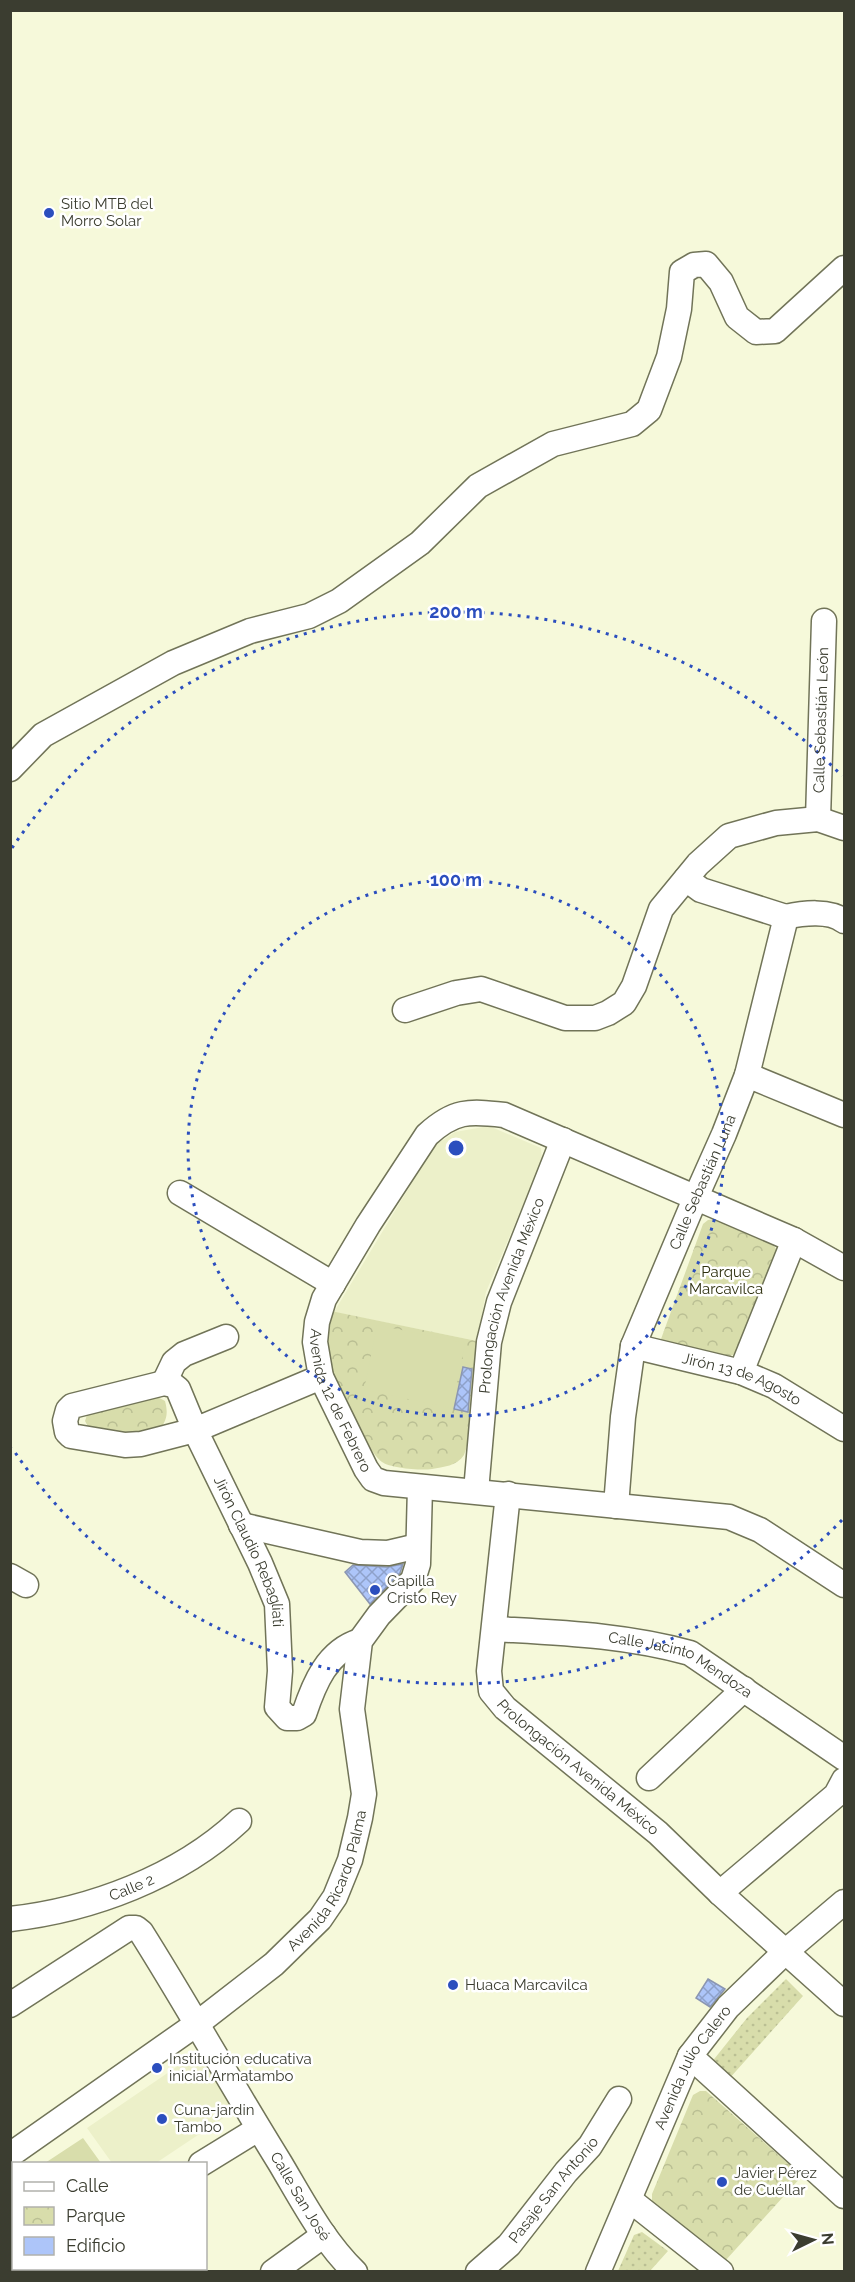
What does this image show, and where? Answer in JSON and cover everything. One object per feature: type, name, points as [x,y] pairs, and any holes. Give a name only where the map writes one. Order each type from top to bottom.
[{"type":"street","points":[[10,769],[43,735],[172,663],[250,632],[309,616],[339,601],[420,543],[478,486],[553,444],[632,424],[650,410],[669,357],[679,309],[682,272],[694,265],[706,264],[721,282],[736,316],[756,332],[775,331],[844,268]]},
{"type":"street","name":"Calle Sebastián León","points":[[818,819],[824,621]]},
{"type":"street","points":[[405,1010],[456,993],[481,990],[565,1018],[595,1018],[608,1013],[624,1003],[634,986],[661,909],[698,864],[729,836],[776,823],[818,819],[844,828]]},
{"type":"street","points":[[686,879],[701,890],[786,917],[842,914]]},
{"type":"street","name":"Calle Sebastián Luna","points":[[616,1506],[623,1417],[633,1346],[747,1075],[786,917]]},
{"type":"street","points":[[747,1075],[844,1115]]},
{"type":"street","name":"Avenida 12 de Febrero","points":[[844,1268],[794,1240],[695,1199],[504,1114],[474,1111],[454,1116],[440,1123],[427,1135],[368,1225],[324,1299],[317,1322],[315,1342],[321,1377],[373,1479],[384,1484],[508,1494],[729,1517],[760,1530],[844,1585]]},
{"type":"street","name":"Prolongación Avenida México","points":[[476,1491],[489,1342],[499,1302],[563,1140]]},
{"type":"street","points":[[180,1193],[333,1284]]},
{"type":"street","points":[[741,1372],[794,1240]]},
{"type":"street","points":[[226,1337],[184,1354],[174,1362],[164,1383],[72,1406],[68,1410],[65,1421],[67,1432],[81,1439],[125,1445],[151,1442],[195,1430],[321,1377]]},
{"type":"street","name":"Jirón 13 de Agosto","points":[[633,1346],[741,1372],[774,1386],[844,1429]]},
{"type":"street","name":"Jirón Claudio Rebagliati","points":[[164,1383],[178,1389],[277,1604],[280,1671],[277,1707],[287,1718],[297,1718],[304,1714],[316,1681],[330,1660],[348,1644],[360,1641]]},
{"type":"street","name":"Avenida Ricardo Palma","points":[[10,2155],[198,2024],[274,1964],[320,1919],[335,1897],[350,1860],[364,1794],[352,1709],[360,1641],[379,1615],[413,1580],[418,1564],[420,1487]]},
{"type":"street","name":"Prolongación Avenida México","points":[[508,1494],[489,1671],[491,1691],[505,1708],[658,1833],[720,1893],[844,2004]]},
{"type":"street","points":[[241,1525],[360,1552],[388,1553],[418,1546]]},
{"type":"street","name":"Calle Jacinto Mendoza","points":[[495,1629],[608,1636],[690,1653],[844,1758]]},
{"type":"street","points":[[649,1778],[744,1689]]},
{"type":"street","points":[[720,1893],[836,1795],[844,1780]]},
{"type":"street","name":"Calle 2","points":[[10,1919],[113,1896],[220,1839],[239,1821]]},
{"type":"street","name":"Avenida Julio Calero","points":[[598,2271],[690,2056],[729,2007],[785,1952],[844,1902]]},
{"type":"street","name":"Calle San José","points":[[10,2006],[129,1928],[136,1928],[141,1932],[198,2024],[258,2129],[324,2235],[350,2270]]},
{"type":"street","points":[[690,2056],[844,2196]]},
{"type":"street","name":"Pasaje San Antonio","points":[[478,2271],[509,2245],[566,2172],[590,2146],[619,2099]]},
{"type":"street","points":[[203,2162],[258,2129]]},
{"type":"street","points":[[630,2199],[721,2271]]},
{"type":"street","points":[[273,2271],[324,2235]]},
{"type":"shaded area","points":[[489,1126],[541,1148],[542,1160],[486,1292],[477,1341],[334,1312],[434,1146],[455,1132]]},
{"type":"shaded area","name":"Cuna-jardin Tambo","points":[[191,2057],[201,2059],[237,2109],[158,2162],[111,2162],[87,2128]]},
{"type":"green space","name":"Parque Marcavilca","points":[[716,1219],[774,1246],[778,1252],[742,1351],[730,1356],[665,1350],[660,1345],[661,1339],[703,1224],[708,1220]]},
{"type":"green space","points":[[331,1311],[477,1341],[470,1433],[461,1459],[445,1467],[427,1470],[398,1467],[382,1462],[367,1442],[350,1410],[330,1362],[326,1341]]},
{"type":"green space","points":[[377,1325],[465,1343],[452,1408],[364,1390]]},
{"type":"green space","points":[[154,1395],[165,1401],[167,1411],[164,1423],[155,1434],[93,1434],[85,1421],[88,1412]]},
{"type":"green space","points":[[786,1979],[803,1996],[728,2080],[711,2063],[747,2018]]},
{"type":"green space","points":[[706,2091],[802,2176],[725,2261],[652,2201],[652,2194],[693,2095]]},
{"type":"green space","points":[[83,2138],[100,2162],[47,2162]]},
{"type":"green space","points":[[642,2232],[668,2251],[650,2271],[618,2271],[634,2235]]},
{"type":"building","points":[[463,1367],[472,1369],[468,1412],[454,1409]]},
{"type":"building","points":[[403,1564],[400,1573],[370,1604],[345,1572],[353,1565],[387,1567]]},
{"type":"building","points":[[708,1979],[725,1989],[710,2007],[696,1998]]},
{"type":"place","name":"Sitio MTB del Morro Solar","points":[[49,213]]},
{"type":"place","name":"Capilla Cristo Rey","points":[[375,1590]]},
{"type":"place","name":"Huaca Marcavilca","points":[[453,1985]]},
{"type":"place","name":"Institución educativa inicial Armatambo","points":[[157,2068]]},
{"type":"place","name":"Cuna-jardin Tambo","points":[[162,2119]]},
{"type":"place","name":"Javier Pérez de Cuéllar","points":[[722,2182]]}]
